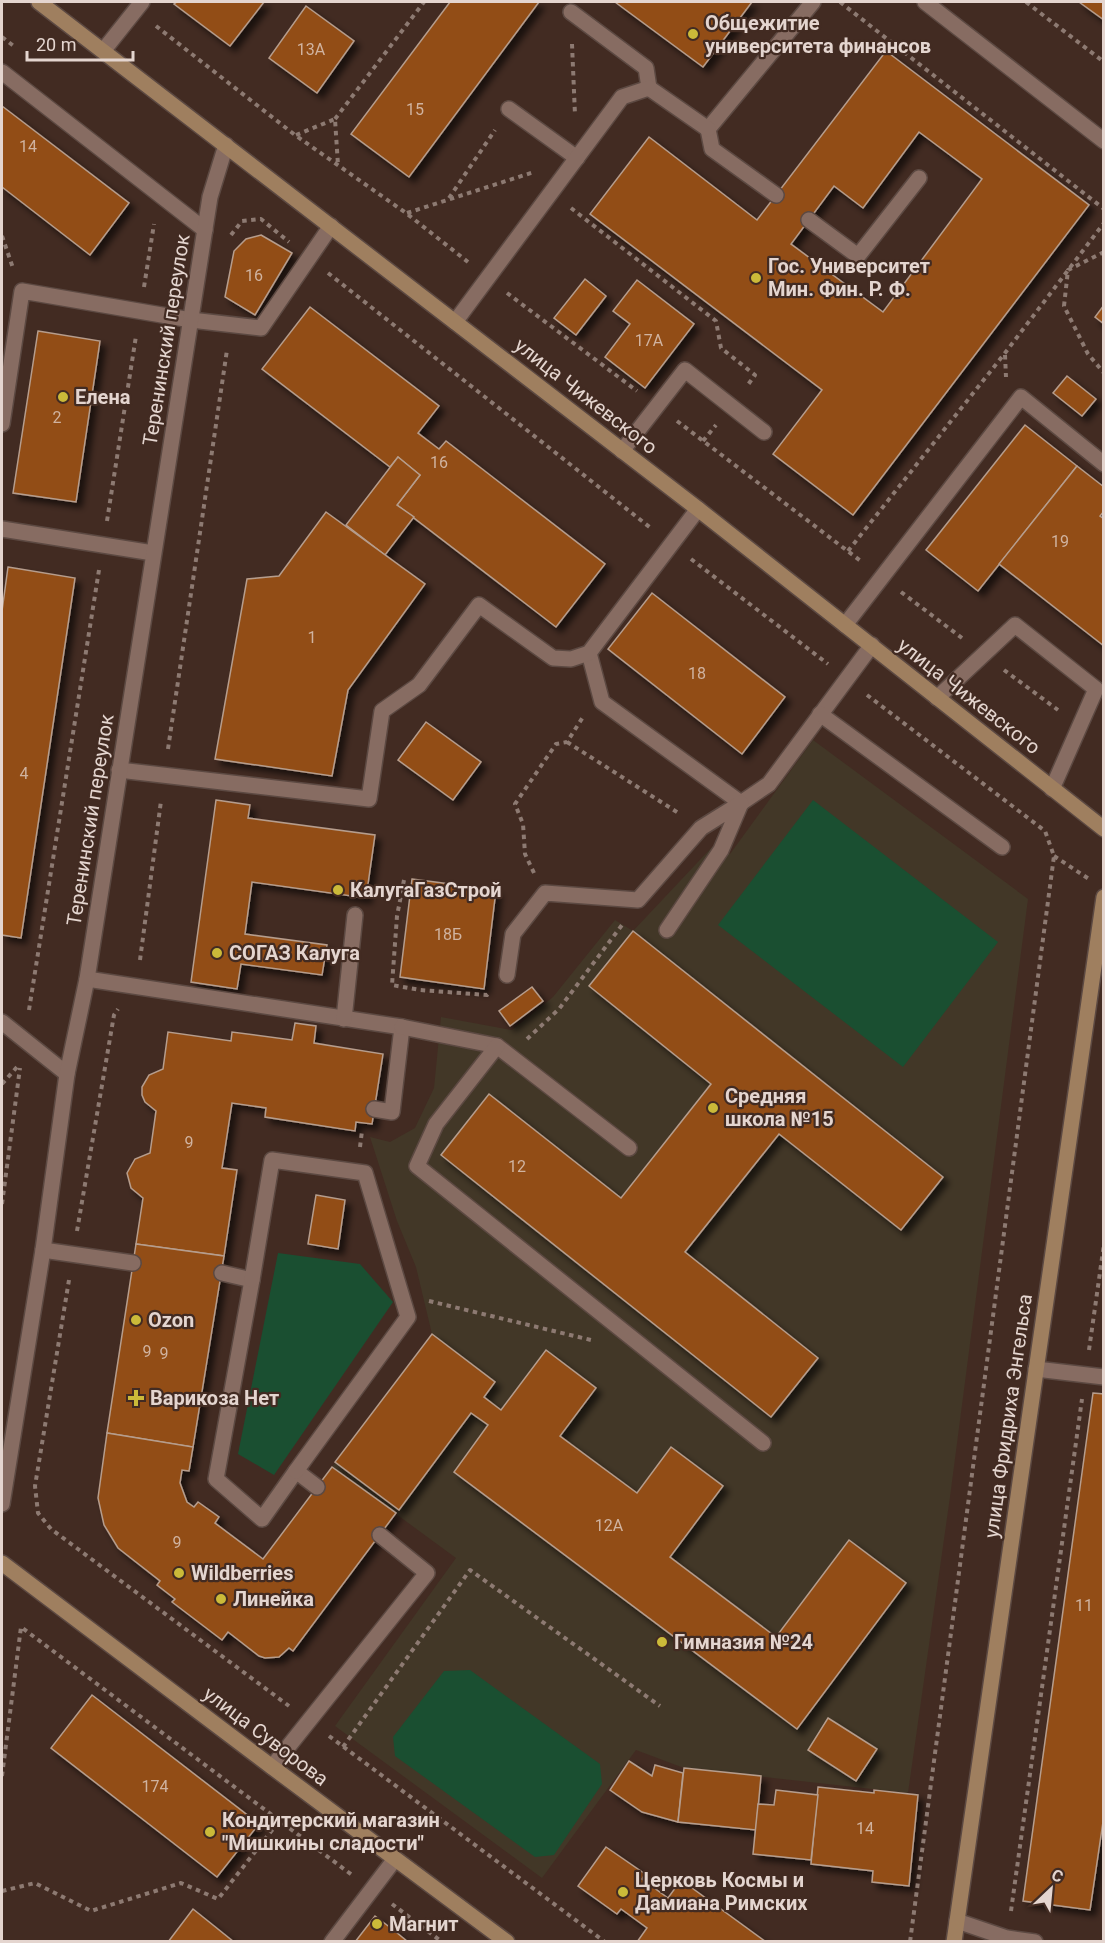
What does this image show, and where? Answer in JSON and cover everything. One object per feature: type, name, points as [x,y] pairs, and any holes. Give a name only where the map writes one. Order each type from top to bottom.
[{"type":"street","name":"улица Чижевского","points":[[39,2],[872,645],[1104,829]]},
{"type":"street","points":[[708,129],[813,2]]},
{"type":"street","points":[[925,2],[1104,141]]},
{"type":"street","points":[[103,51],[138,6]]},
{"type":"street","points":[[571,12],[646,68],[648,88],[708,129],[712,149],[776,195]]},
{"type":"street","points":[[2,72],[205,230]]},
{"type":"street","points":[[455,322],[622,98],[648,88]]},
{"type":"street","points":[[509,110],[577,158]]},
{"type":"street","name":"Теренинский переулок","points":[[2,1504],[43,1250],[67,1074],[87,979],[118,770],[210,197],[226,145]]},
{"type":"street","points":[[809,220],[858,256],[919,178]]},
{"type":"street","points":[[2,424],[22,291],[191,320],[261,328],[331,226]]},
{"type":"street","points":[[622,451],[685,370],[764,432]]},
{"type":"street","points":[[845,625],[1021,397],[1104,464]]},
{"type":"street","points":[[118,770],[369,799],[382,711],[419,685],[479,605],[552,658],[571,659],[589,653],[698,510]]},
{"type":"street","points":[[2,529],[153,553]]},
{"type":"street","points":[[937,698],[1015,625],[1096,689],[1052,789]]},
{"type":"street","points":[[507,975],[513,934],[545,893],[638,900],[701,828],[769,784],[872,645]]},
{"type":"street","points":[[589,653],[602,702],[741,803]]},
{"type":"street","points":[[820,714],[1002,847]]},
{"type":"street","points":[[667,930],[721,850],[741,803]]},
{"type":"street","name":"улица Фридриха Энгельса","points":[[954,1941],[1104,897]]},
{"type":"street","points":[[344,1019],[355,915]]},
{"type":"street","points":[[87,979],[402,1027],[503,1051],[629,1148]]},
{"type":"street","points":[[2,1022],[67,1074]]},
{"type":"street","points":[[374,1109],[392,1112],[402,1027]]},
{"type":"street","points":[[503,1051],[436,1124],[417,1166],[763,1443]]},
{"type":"street","points":[[272,1160],[365,1173],[408,1317],[262,1519],[216,1479],[252,1280],[272,1160]]},
{"type":"street","points":[[43,1250],[133,1263]]},
{"type":"street","points":[[222,1273],[252,1280]]},
{"type":"street","points":[[1036,1369],[1104,1377]]},
{"type":"street","points":[[296,1471],[317,1487]]},
{"type":"street","points":[[272,1767],[426,1573],[380,1535]]},
{"type":"street","name":"улица Суворова","points":[[2,1563],[507,1941]]},
{"type":"street","points":[[332,1941],[395,1858]]},
{"type":"street","points":[[957,1921],[1007,1938],[1035,1941]]},
{"type":"path","points":[[295,135],[335,119],[424,2]]},
{"type":"path","points":[[840,2],[1104,209]]},
{"type":"path","points":[[1026,2],[1104,62]]},
{"type":"path","points":[[138,6],[295,135],[406,213],[488,278],[1080,727]]},
{"type":"path","points":[[2,37],[20,51]]},
{"type":"path","points":[[448,200],[509,110]]},
{"type":"path","points":[[335,119],[338,165]]},
{"type":"path","points":[[552,192],[716,321],[721,348],[755,375],[703,441]]},
{"type":"path","points":[[24,1040],[159,195]]},
{"type":"path","points":[[229,238],[242,221],[261,219],[672,545],[1045,831],[1054,856],[910,1941]]},
{"type":"path","points":[[848,551],[1005,353],[1104,223]]},
{"type":"path","points":[[2,236],[22,291]]},
{"type":"path","points":[[1068,270],[1104,252]]},
{"type":"path","points":[[1068,270],[1064,306],[1088,354],[1104,374]]},
{"type":"path","points":[[51,1528],[38,1513],[35,1486],[114,1015],[136,987],[227,351],[216,323]]},
{"type":"path","points":[[567,742],[587,712],[602,702]]},
{"type":"path","points":[[545,893],[525,854],[523,824],[515,804],[556,744],[567,742],[701,828]]},
{"type":"path","points":[[1054,856],[1094,882]]},
{"type":"path","points":[[404,880],[397,916],[392,985],[420,990],[487,995],[507,975]]},
{"type":"path","points":[[503,1051],[559,1009],[638,900]]},
{"type":"path","points":[[2,1083],[21,1063],[2,1204]]},
{"type":"path","points":[[1007,1938],[1104,1244]]},
{"type":"path","points":[[402,1296],[596,1341]]},
{"type":"path","points":[[343,1747],[470,1570],[660,1706]]},
{"type":"path","points":[[2,1776],[21,1627],[442,1941]]},
{"type":"path","points":[[2,1892],[34,1883],[91,1911],[181,1883],[218,1899],[280,1820]]},
{"type":"shaded area","points":[[813,740],[1028,899],[950,1497],[908,1793],[684,1768],[636,1750],[542,1878],[335,1726],[456,1558],[332,1467],[432,1334],[416,1267],[397,1221],[370,1137],[390,1142],[415,1128],[434,1088],[441,1017],[512,1030],[553,997],[615,920],[633,931],[713,846],[730,854]]},
{"type":"green space","points":[[813,800],[998,942],[903,1067],[718,925]]},
{"type":"green space","points":[[278,1253],[360,1264],[393,1302],[274,1475],[238,1454]]},
{"type":"green space","points":[[470,1670],[600,1764],[602,1784],[554,1855],[535,1857],[395,1756],[393,1737],[444,1671]]},
{"type":"building","points":[[177,2],[264,2],[230,46],[174,4]]},
{"type":"building","points":[[450,2],[539,2],[409,177],[351,134]]},
{"type":"building","name":"Общежитие университета финансов","points":[[615,2],[752,2],[703,67]]},
{"type":"building","points":[[1079,2],[1104,2],[1104,20]]},
{"type":"building","points":[[306,6],[354,41],[317,93],[269,58]]},
{"type":"building","name":"Гос. Университет Мин. Фин. Р. Ф.","points":[[886,51],[1089,205],[853,515],[773,454],[822,390],[590,214],[649,137],[757,220]],"holes":[[[919,132],[982,179],[883,312],[791,244],[834,186],[863,208]]]},
{"type":"building","points":[[2,106],[129,203],[90,255],[2,187]]},
{"type":"building","points":[[261,235],[292,253],[255,315],[225,297],[234,251],[246,239]]},
{"type":"building","points":[[585,279],[606,296],[576,335],[554,318]]},
{"type":"building","points":[[637,280],[694,324],[645,388],[605,357],[630,324],[613,311]]},
{"type":"building","points":[[1104,305],[1104,324],[1095,317]]},
{"type":"building","points":[[310,307],[439,406],[418,433],[439,449],[446,441],[605,564],[556,627],[397,505],[420,475],[398,457],[390,467],[262,369]]},
{"type":"building","points":[[38,331],[100,341],[76,502],[13,493]]},
{"type":"building","points":[[1067,376],[1096,399],[1082,416],[1053,393]]},
{"type":"building","points":[[1025,425],[1077,466],[978,591],[926,550]]},
{"type":"building","points":[[398,457],[420,475],[397,505],[414,517],[385,555],[346,525]]},
{"type":"building","points":[[1077,466],[1104,487],[1104,511],[1100,516],[1104,519],[1104,646],[999,564]]},
{"type":"building","points":[[326,512],[425,584],[348,690],[332,776],[215,759],[247,579],[279,576]]},
{"type":"building","points":[[8,567],[75,578],[21,938],[2,935],[2,611]]},
{"type":"building","points":[[652,593],[785,697],[742,754],[608,649]]},
{"type":"building","points":[[426,722],[481,762],[453,800],[398,760]]},
{"type":"building","name":"КалугаГазСтрой","points":[[216,800],[250,805],[248,818],[375,835],[366,898],[252,882],[245,934],[327,945],[322,975],[241,964],[237,989],[191,982]]},
{"type":"building","points":[[412,879],[496,890],[484,989],[400,977]]},
{"type":"building","points":[[633,931],[943,1177],[901,1230],[779,1134],[685,1252],[818,1358],[771,1417],[441,1155],[489,1094],[621,1198],[711,1084],[589,986]]},
{"type":"building","points":[[532,987],[543,1001],[510,1026],[499,1011]]},
{"type":"building","points":[[295,1023],[316,1026],[314,1043],[383,1054],[372,1124],[356,1122],[355,1131],[265,1117],[266,1108],[232,1103],[222,1168],[237,1170],[224,1256],[136,1244],[143,1198],[131,1188],[127,1173],[135,1159],[150,1153],[156,1111],[145,1102],[142,1087],[149,1075],[163,1069],[168,1032],[231,1041],[232,1032],[292,1040]]},
{"type":"building","points":[[316,1195],[345,1200],[338,1249],[308,1244]]},
{"type":"building","points":[[136,1244],[224,1256],[193,1447],[107,1433]]},
{"type":"building","points":[[432,1334],[495,1382],[484,1397],[501,1410],[546,1350],[596,1388],[560,1436],[637,1493],[671,1447],[723,1486],[670,1557],[776,1637],[849,1540],[906,1583],[797,1729],[454,1472],[488,1425],[471,1413],[399,1510],[335,1462]]},
{"type":"building","points":[[1093,1393],[1104,1394],[1104,1815],[1090,1910],[1023,1901]]},
{"type":"building","points":[[107,1433],[193,1447],[189,1471],[182,1470],[180,1483],[187,1502],[194,1507],[198,1502],[219,1517],[215,1523],[263,1559],[332,1467],[396,1513],[293,1651],[289,1648],[279,1657],[265,1658],[259,1656],[228,1632],[222,1640],[172,1602],[175,1599],[157,1585],[160,1581],[118,1548],[104,1525],[98,1498]]},
{"type":"building","points":[[92,1695],[259,1824],[217,1877],[51,1748]]},
{"type":"building","points":[[828,1718],[877,1749],[856,1781],[808,1750]]},
{"type":"building","points":[[629,1761],[652,1776],[655,1765],[683,1773],[678,1822],[642,1812],[610,1790]]},
{"type":"building","points":[[684,1768],[761,1776],[756,1830],[678,1822]]},
{"type":"building","points":[[818,1787],[918,1795],[909,1886],[872,1882],[873,1871],[811,1864]]},
{"type":"building","points":[[776,1790],[818,1795],[811,1860],[753,1854],[758,1804],[774,1805]]},
{"type":"building","name":"Церковь Космы и Дамиана Римских","points":[[606,1847],[645,1874],[642,1879],[668,1898],[681,1880],[766,1942],[637,1942],[647,1928],[621,1909],[617,1914],[578,1886]]},
{"type":"building","points":[[193,1909],[234,1942],[168,1942]]},
{"type":"building","name":"Магнит","points":[[375,1916],[396,1932],[408,1942],[355,1942]]},
{"type":"place","name":"Общежитие университета финансов","points":[[693,34]]},
{"type":"place","name":"Гос. Университет Мин. Фин. Р. Ф.","points":[[756,278]]},
{"type":"place","name":"Елена","points":[[63,397]]},
{"type":"place","name":"КалугаГазСтрой","points":[[338,890]]},
{"type":"place","name":"СОГАЗ Калуга","points":[[217,953]]},
{"type":"place","name":"Средняя школа №15","points":[[713,1108]]},
{"type":"place","name":"Ozon","points":[[136,1320]]},
{"type":"place","name":"Варикоза Нет","points":[[136,1398]]},
{"type":"place","name":"Wildberries","points":[[179,1573]]},
{"type":"place","name":"Линейка","points":[[221,1599]]},
{"type":"place","name":"Гимназия №24","points":[[662,1642]]},
{"type":"place","name":"Кондитерский магазин \"Мишкины сладости\"","points":[[210,1832]]},
{"type":"place","name":"Церковь Космы и Дамиана Римских","points":[[623,1892]]},
{"type":"place","name":"Магнит","points":[[377,1924]]}]
